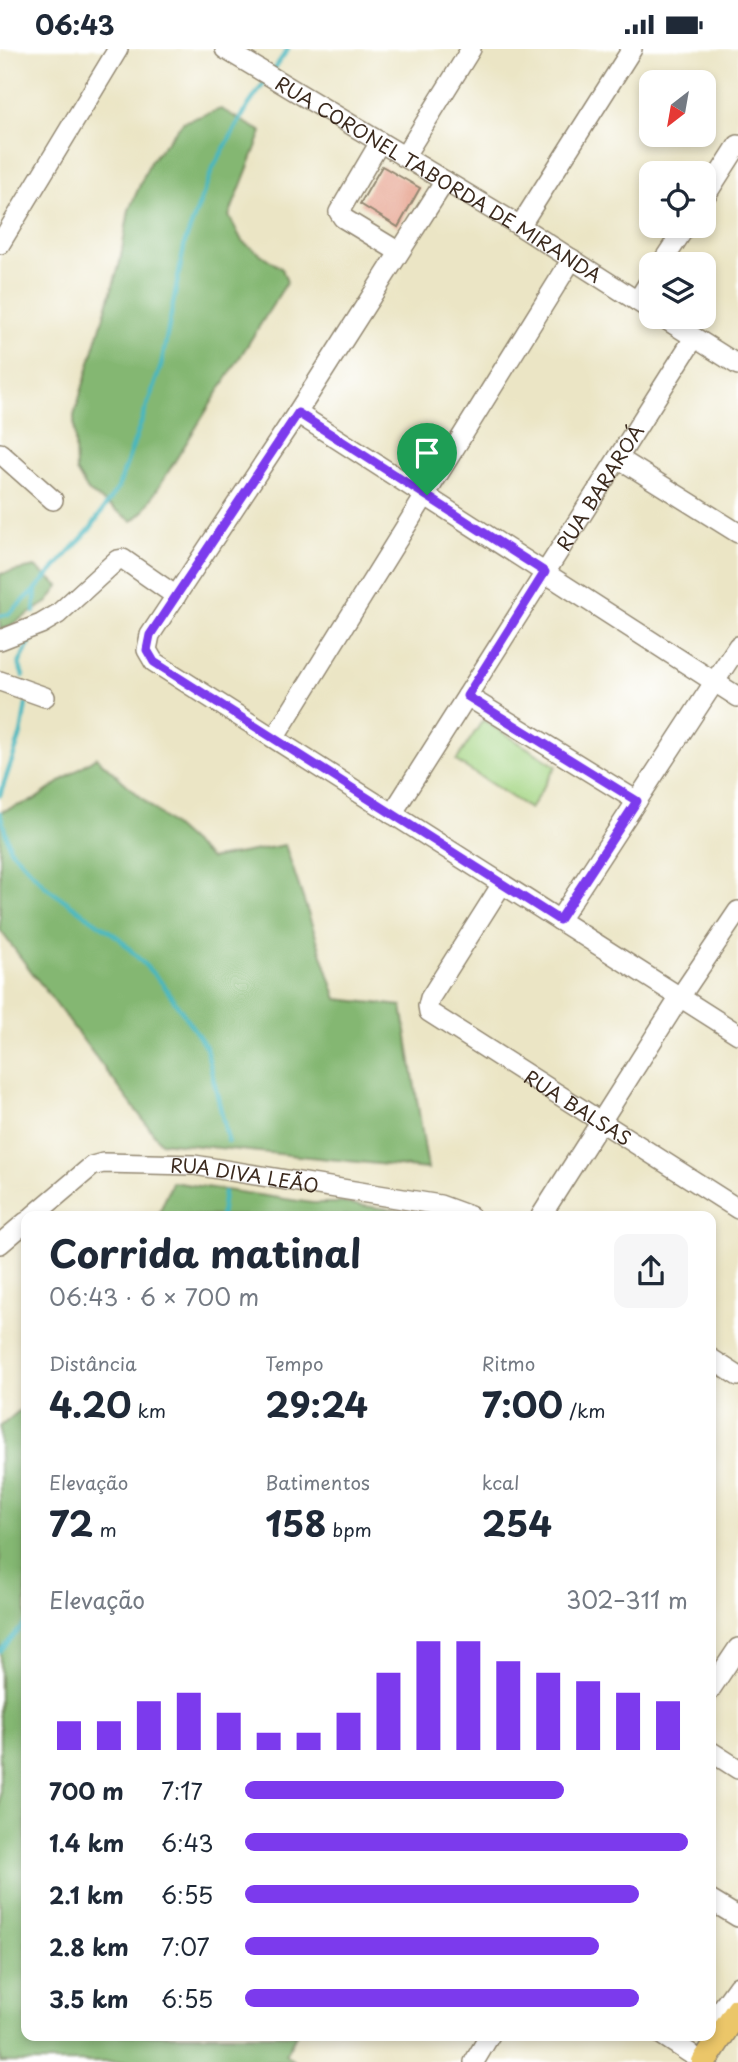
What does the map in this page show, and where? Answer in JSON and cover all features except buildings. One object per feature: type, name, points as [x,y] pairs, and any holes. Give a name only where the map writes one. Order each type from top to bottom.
[{"type":"main road","points":[[716,2034],[738,2010]]},
{"type":"main road","points":[[693,2059],[710,2041]]},
{"type":"street","points":[[0,244],[118,49]]},
{"type":"street","name":"RUA CORONEL TABORDA DE MIRANDA","points":[[225,49],[520,226],[639,302]]},
{"type":"street","points":[[404,157],[471,49]]},
{"type":"street","points":[[520,226],[632,49]]},
{"type":"street","points":[[380,142],[339,212],[343,218],[399,253]]},
{"type":"street","points":[[716,179],[738,145]]},
{"type":"street","points":[[444,181],[298,413],[150,635],[147,650],[154,662],[738,1034]]},
{"type":"street","points":[[275,737],[572,259]]},
{"type":"street","points":[[680,329],[738,365]]},
{"type":"street","name":"RUA BARAROÁ","points":[[392,814],[694,338]]},
{"type":"street","points":[[298,413],[738,697]]},
{"type":"street","points":[[0,453],[53,500]]},
{"type":"street","points":[[618,458],[738,533]]},
{"type":"street","points":[[0,640],[41,624],[58,614],[117,560],[122,559],[176,596]]},
{"type":"street","points":[[559,920],[738,646]]},
{"type":"street","points":[[0,681],[45,697]]},
{"type":"street","points":[[467,696],[637,801]]},
{"type":"street","name":"RUA BALSAS","points":[[502,884],[430,998],[429,1012],[738,1209]]},
{"type":"street","points":[[544,1211],[738,911]]},
{"type":"street","name":"RUA DIVA LEÃO","points":[[39,1211],[92,1165],[103,1163],[207,1167],[440,1205],[456,1211]]},
{"type":"street","points":[[0,1244],[21,1226]]},
{"type":"street","points":[[716,1362],[738,1376]]},
{"type":"street","points":[[716,1681],[738,1648]]},
{"type":"street","points":[[716,1755],[738,1769]]},
{"type":"street","points":[[716,1904],[738,1917]]},
{"type":"street","points":[[716,2017],[738,1986]]},
{"type":"street","points":[[474,2062],[486,2041]]},
{"type":"street","points":[[670,2041],[693,2059],[701,2041]]},
{"type":"green space","points":[[221,109],[262,132],[229,216],[242,241],[282,269],[287,282],[143,512],[132,521],[88,491],[76,471],[74,416],[120,262],[129,210],[150,162],[183,122]]},
{"type":"green space","points":[[35,567],[59,586],[48,602],[0,629],[0,574]]},
{"type":"green space","points":[[483,720],[556,766],[530,809],[456,761]]},
{"type":"green space","points":[[96,757],[210,859],[285,845],[337,999],[402,1006],[428,1169],[160,1142],[0,930],[0,812],[34,800]]},
{"type":"green space","points":[[172,1182],[312,1203],[343,1203],[398,1211],[160,1211]]},
{"type":"green space","points":[[21,1409],[21,2041],[293,2041],[285,2055],[296,2062],[0,2062],[0,1427]]},
{"type":"waterway","points":[[272,72],[288,49]]},
{"type":"waterway","points":[[0,616],[9,614],[36,589],[90,529],[118,488],[161,366],[185,242],[213,168],[248,106],[267,79]]},
{"type":"waterway","points":[[34,612],[36,589]]},
{"type":"waterway","points":[[23,676],[19,664],[32,638]]},
{"type":"waterway","points":[[0,795],[21,734],[26,704]]},
{"type":"waterway","points":[[0,813],[10,849],[47,888],[119,938],[163,984],[206,1047],[228,1141]]},
{"type":"waterway","points":[[222,1211],[224,1192]]},
{"type":"waterway","points":[[0,1651],[21,1628]]},
{"type":"route","points":[[298,413],[427,495],[545,572],[467,696],[637,801],[559,920],[154,662],[147,650],[150,635],[298,413]]}]
